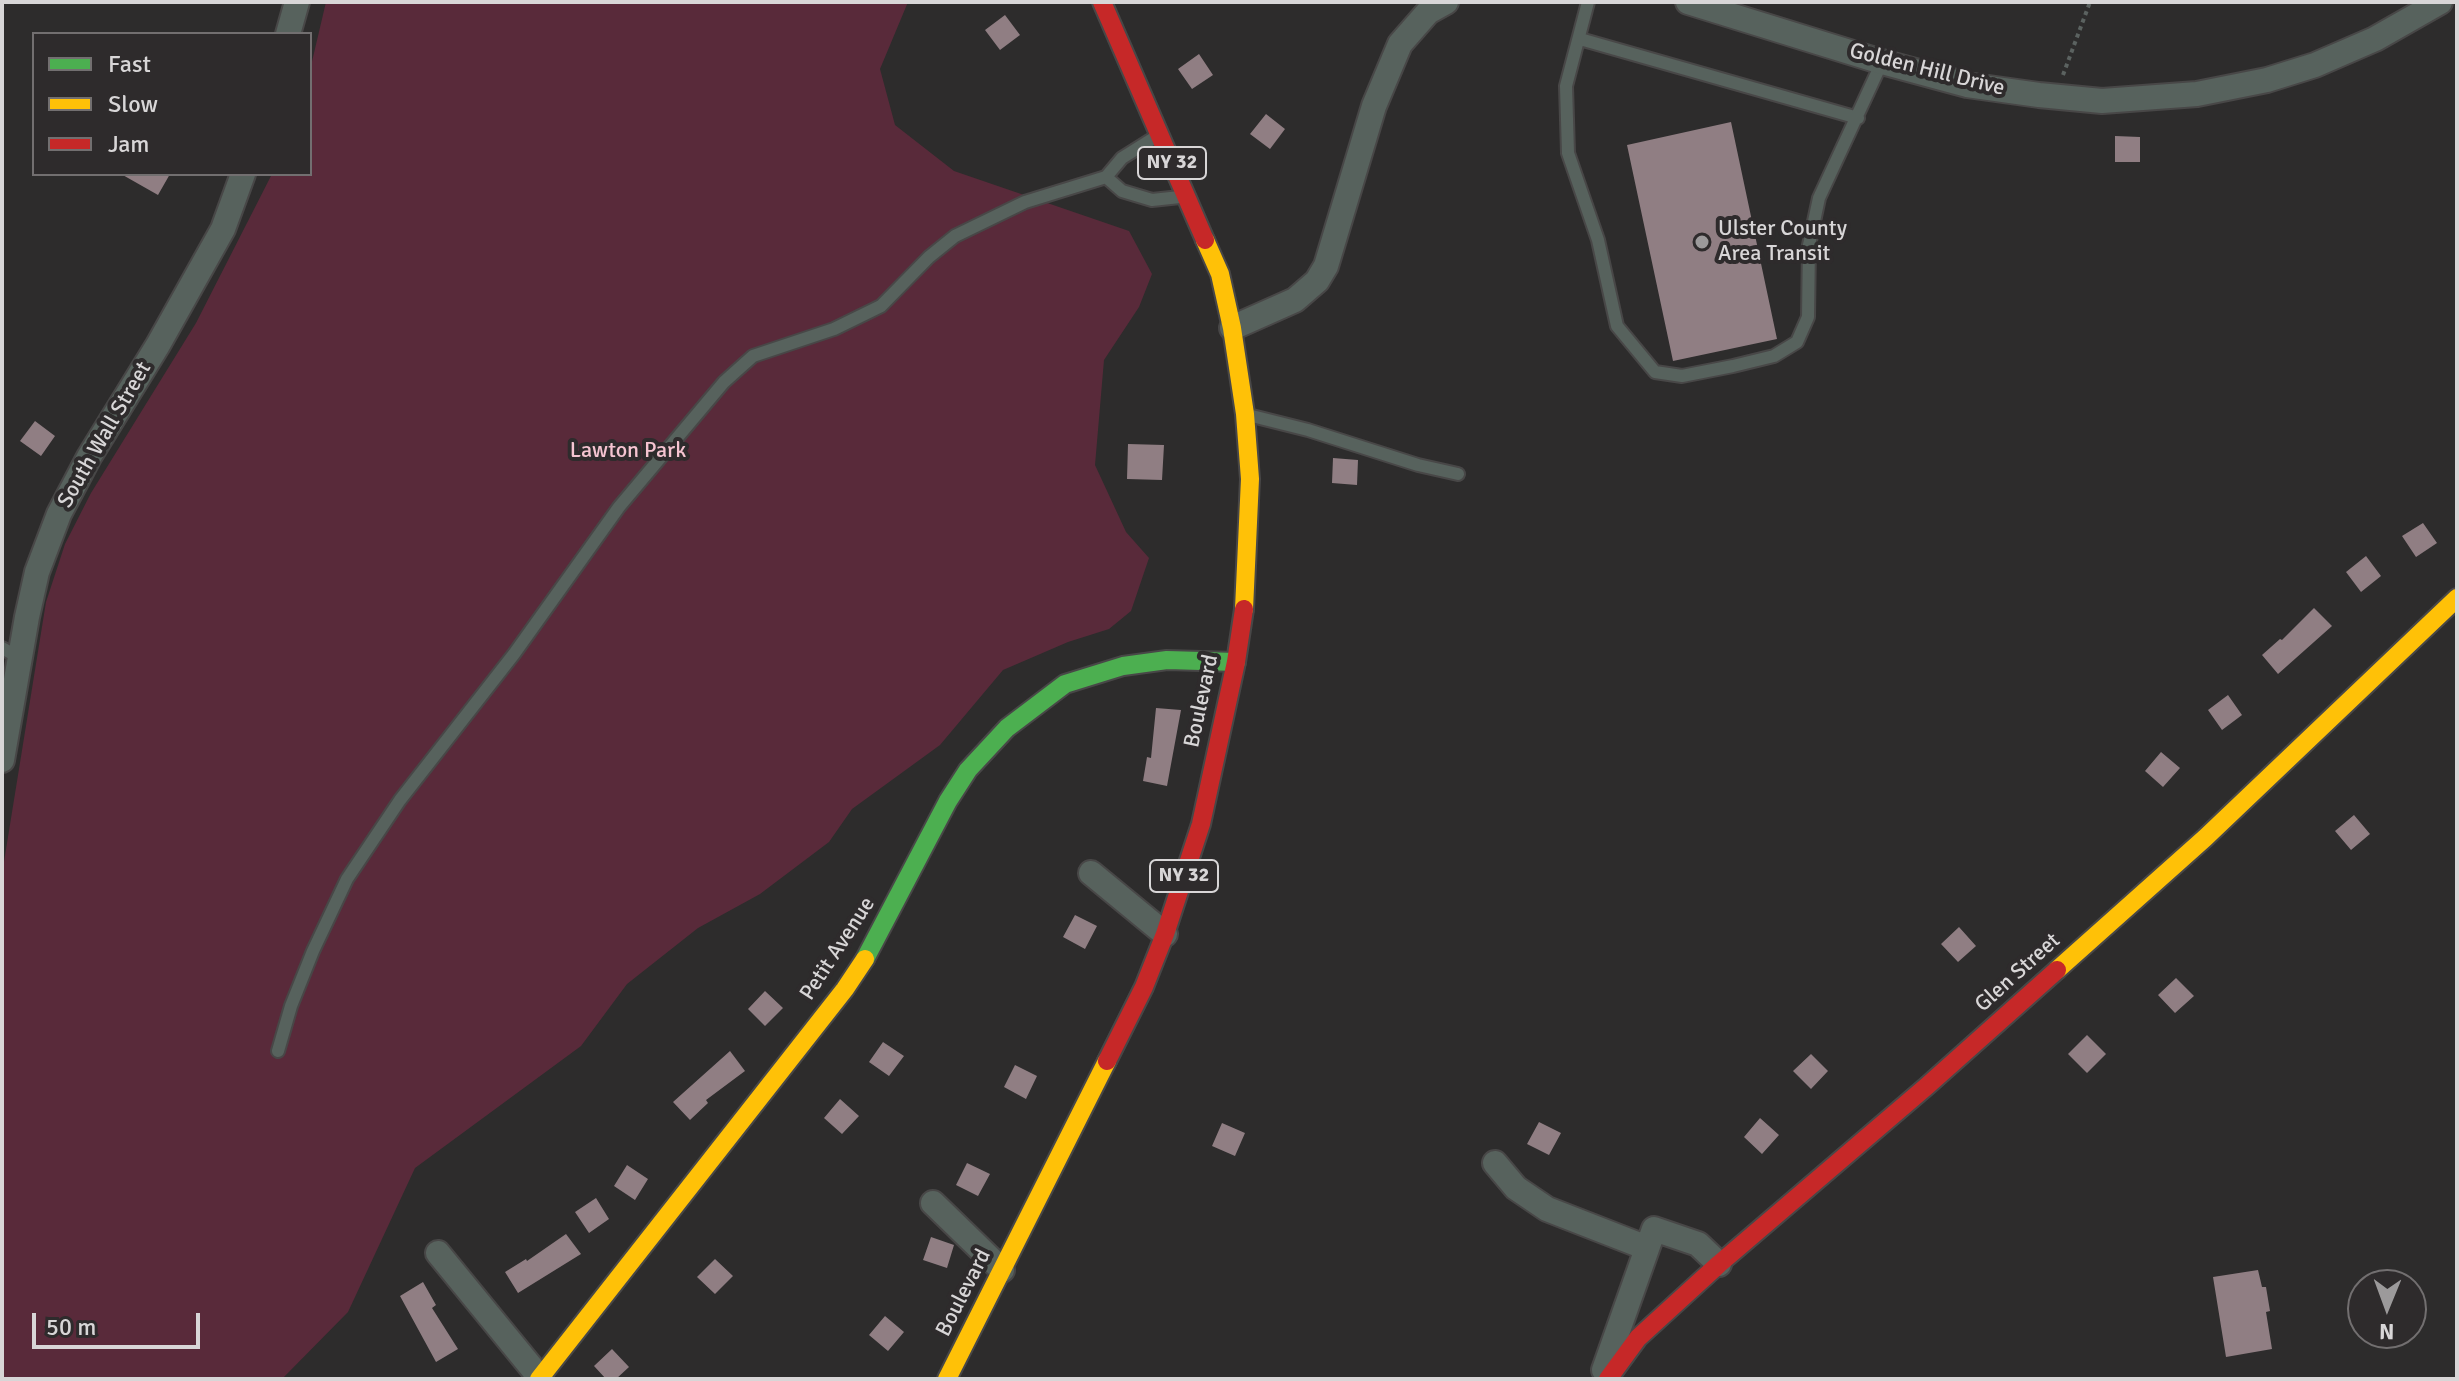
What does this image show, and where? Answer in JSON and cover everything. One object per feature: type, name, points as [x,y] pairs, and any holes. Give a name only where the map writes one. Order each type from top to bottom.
[{"type":"street","points":[[289,32],[297,2]]},
{"type":"street","name":"Boulevard","points":[[947,1379],[1144,987],[1165,934],[1201,824],[1236,662],[1246,592],[1250,479],[1245,414],[1220,274],[1102,2]]},
{"type":"street","points":[[1232,328],[1295,300],[1317,281],[1326,266],[1374,106],[1400,44],[1428,12],[1446,2]]},
{"type":"street","name":"Golden Hill Drive","points":[[1688,2],[1967,85],[2102,101],[2197,94],[2267,80],[2315,65],[2375,39],[2440,2]]},
{"type":"street","name":"South Wall Street","points":[[2,760],[11,653],[59,514],[89,457],[158,345],[216,242],[242,176]]},
{"type":"street","name":"Glen Street","points":[[1608,1379],[1638,1338],[2205,838],[2457,598]]},
{"type":"street","name":"Petit Avenue","points":[[540,1379],[845,989],[874,945],[948,801],[968,770],[1007,728],[1065,684],[1123,666],[1167,660],[1236,662]]},
{"type":"street","points":[[1091,873],[1165,934]]},
{"type":"street","points":[[1495,1163],[1516,1188],[1547,1209],[1650,1239],[1698,1244],[1719,1264]]},
{"type":"street","points":[[933,1203],[1002,1270]]},
{"type":"street","points":[[1601,1379],[1650,1239]]},
{"type":"street","points":[[438,1253],[540,1379]]},
{"type":"lane","points":[[1588,2],[1566,86],[1568,153],[1598,240],[1617,326],[1655,372],[1682,376],[1733,366],[1774,356],[1797,342],[1808,317],[1809,245],[1819,198],[1882,62]]},
{"type":"lane","points":[[1580,39],[1858,118]]},
{"type":"lane","points":[[278,1051],[291,1006],[313,951],[347,879],[365,852],[400,800],[514,654],[619,507],[724,382],[753,356],[834,329],[881,306],[929,257],[955,236],[1025,202],[1106,177],[1122,158],[1160,134]]},
{"type":"lane","points":[[1106,177],[1122,191],[1152,200],[1187,196]]},
{"type":"lane","points":[[1245,414],[1458,474]]},
{"type":"path","points":[[2059,84],[2090,2]]},
{"type":"green space","name":"Lawton Park","points":[[326,2],[908,2],[880,69],[895,125],[954,171],[1129,231],[1152,274],[1139,307],[1104,360],[1095,465],[1126,532],[1149,558],[1131,611],[1109,629],[1068,642],[1003,670],[940,745],[852,809],[829,842],[760,894],[698,928],[627,984],[581,1046],[415,1168],[348,1312],[282,1379],[2,1379],[2,874],[46,602],[65,544],[91,493],[196,323],[271,176],[312,176],[312,62]]},
{"type":"building","points":[[1005,15],[1020,35],[1000,50],[985,30]]},
{"type":"building","points":[[1199,54],[1213,75],[1192,89],[1178,69]]},
{"type":"building","points":[[1266,114],[1285,129],[1270,149],[1250,134]]},
{"type":"building","name":"Ulster County Area Transit","points":[[1731,122],[1777,339],[1673,361],[1627,145]]},
{"type":"building","points":[[2115,136],[2140,137],[2140,162],[2115,162]]},
{"type":"building","points":[[125,176],[169,176],[158,195]]},
{"type":"building","points":[[35,421],[55,436],[41,456],[20,441]]},
{"type":"building","points":[[1128,444],[1164,445],[1162,480],[1127,479]]},
{"type":"building","points":[[1333,458],[1358,460],[1357,485],[1332,483]]},
{"type":"building","points":[[2423,523],[2437,543],[2416,557],[2402,536]]},
{"type":"building","points":[[2366,556],[2381,576],[2361,592],[2346,572]]},
{"type":"building","points":[[2314,608],[2332,626],[2278,674],[2262,655]]},
{"type":"building","points":[[2228,695],[2242,715],[2222,730],[2208,710]]},
{"type":"building","points":[[1156,708],[1181,710],[1167,786],[1143,781],[1147,757],[1151,758]]},
{"type":"building","points":[[2161,752],[2180,768],[2163,787],[2145,771]]},
{"type":"building","points":[[2354,815],[2370,834],[2351,850],[2335,831]]},
{"type":"building","points":[[1075,915],[1097,926],[1085,949],[1063,937]]},
{"type":"building","points":[[1959,927],[1976,946],[1958,962],[1941,944]]},
{"type":"building","points":[[2176,978],[2194,996],[2175,1013],[2158,995]]},
{"type":"building","points":[[765,991],[783,1008],[765,1026],[748,1009]]},
{"type":"building","points":[[2087,1035],[2106,1054],[2087,1073],[2068,1054]]},
{"type":"building","points":[[883,1042],[904,1056],[889,1076],[869,1062]]},
{"type":"building","points":[[730,1051],[745,1071],[706,1100],[708,1103],[690,1120],[673,1102]]},
{"type":"building","points":[[1811,1054],[1828,1071],[1811,1089],[1793,1071]]},
{"type":"building","points":[[1015,1065],[1037,1076],[1026,1099],[1004,1087]]},
{"type":"building","points":[[840,1099],[859,1116],[842,1134],[824,1118]]},
{"type":"building","points":[[1760,1118],[1779,1135],[1762,1154],[1744,1137]]},
{"type":"building","points":[[1539,1122],[1561,1133],[1549,1155],[1527,1144]]},
{"type":"building","points":[[1222,1123],[1245,1133],[1235,1156],[1212,1146]]},
{"type":"building","points":[[967,1163],[990,1174],[978,1196],[956,1185]]},
{"type":"building","points":[[627,1165],[648,1179],[635,1200],[614,1186]]},
{"type":"building","points":[[596,1198],[609,1219],[589,1233],[575,1212]]},
{"type":"building","points":[[566,1234],[581,1254],[518,1293],[505,1272]]},
{"type":"building","points":[[931,1237],[954,1245],[947,1268],[923,1260]]},
{"type":"building","points":[[715,1259],[733,1276],[715,1294],[697,1277]]},
{"type":"building","points":[[2258,1270],[2262,1287],[2266,1287],[2270,1311],[2266,1312],[2272,1349],[2226,1357],[2213,1277]]},
{"type":"building","points":[[423,1282],[436,1305],[432,1308],[458,1349],[436,1362],[400,1296]]},
{"type":"building","points":[[885,1316],[904,1332],[888,1351],[869,1335]]},
{"type":"building","points":[[612,1349],[629,1367],[616,1379],[606,1379],[594,1366]]},
{"type":"traffic: fast","points":[[865,959],[948,801],[968,770],[1007,728],[1065,684],[1123,666],[1167,660],[1236,662]]},
{"type":"traffic: slow","points":[[1205,240],[1220,274],[1245,414],[1250,479],[1244,609]]},
{"type":"traffic: slow","points":[[2057,970],[2205,838],[2457,598]]},
{"type":"traffic: slow","points":[[539,1379],[845,989],[865,959]]},
{"type":"traffic: slow","points":[[947,1379],[1107,1061]]},
{"type":"traffic: jam","points":[[1102,2],[1205,240]]},
{"type":"traffic: jam","points":[[1107,1061],[1144,987],[1201,824],[1236,662],[1244,609]]},
{"type":"traffic: jam","points":[[1608,1379],[1638,1338],[1719,1264],[2057,970]]},
{"type":"place","name":"Ulster County Area Transit","points":[[1702,242]]}]
